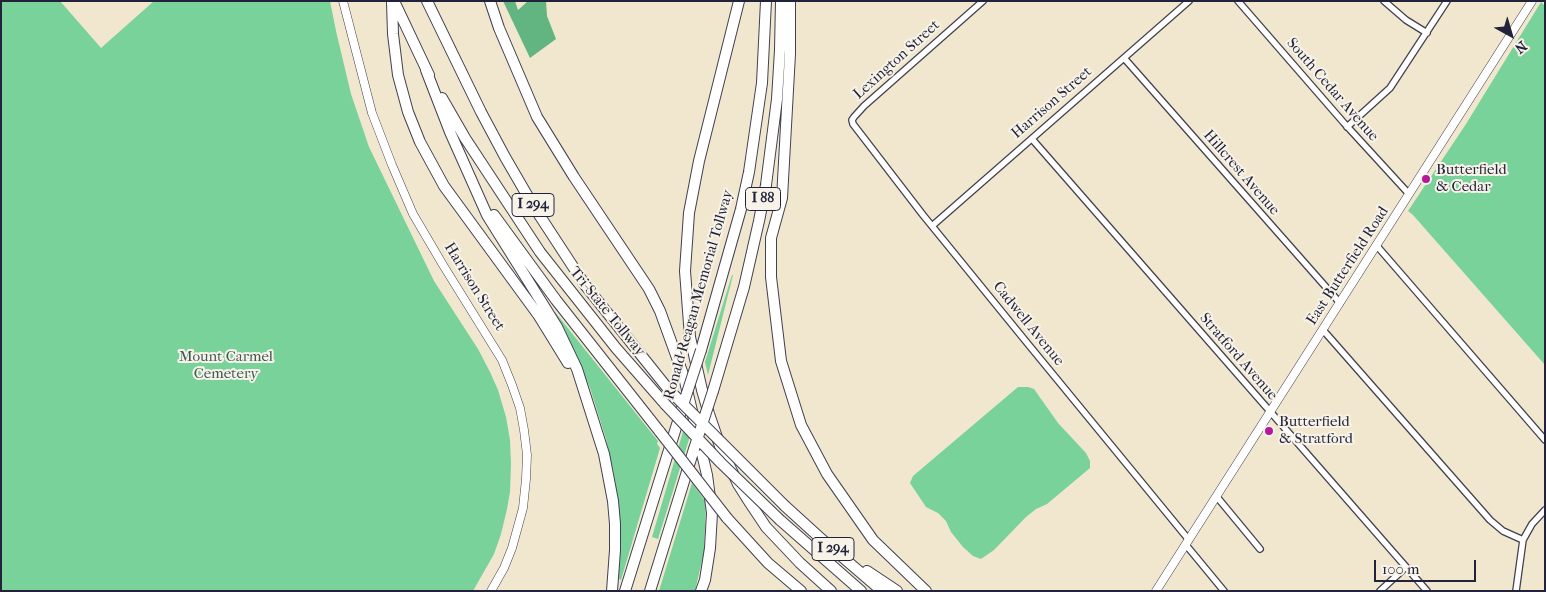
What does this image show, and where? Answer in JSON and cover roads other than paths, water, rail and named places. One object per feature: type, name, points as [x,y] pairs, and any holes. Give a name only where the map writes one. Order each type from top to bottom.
[{"type":"highway","name":"Tri-State Tollway","points":[[393,1],[426,70],[465,138],[540,252],[616,348],[665,404],[721,463],[780,520],[861,591]]},
{"type":"highway","points":[[393,1],[393,41],[398,75],[408,112],[420,142],[444,186],[548,330],[574,375],[589,407]]},
{"type":"highway","name":"Tri-State Tollway","points":[[427,1],[505,157],[585,285],[669,390],[785,506],[882,591]]},
{"type":"highway","points":[[490,1],[499,28],[537,116],[574,177],[650,289],[684,377],[705,466],[712,513],[710,548],[701,591]]},
{"type":"highway","points":[[740,1],[699,161],[689,213],[685,271],[690,337],[709,414],[720,446],[738,484],[766,527],[800,563],[831,591]]},
{"type":"highway","name":"Ronald Reagan Memorial Tollway","points":[[625,591],[701,350],[741,209],[749,172],[762,83],[766,1]]},
{"type":"highway","name":"I 88","points":[[650,591],[744,287],[760,221],[778,91],[781,1]]},
{"type":"highway","points":[[790,1],[790,54],[782,198],[771,238],[771,277],[781,361],[801,425],[827,474],[873,540],[926,591]]},
{"type":"highway","points":[[426,70],[463,163],[490,221],[560,334],[577,370],[604,454],[613,502],[615,550],[612,591]]},
{"type":"highway","points":[[463,163],[513,242],[556,300],[727,518],[768,563],[801,591]]},
{"type":"highway","points":[[837,552],[897,591]]},
{"type":"highway","points":[[820,580],[836,591]]},
{"type":"main road","name":"Harrison Street","points":[[343,1],[372,113],[413,214],[502,360],[520,408],[526,455],[523,508],[512,548],[504,568],[491,591]]},
{"type":"main road","name":"East Butterfield Road","points":[[1156,591],[1532,1]]},
{"type":"street","name":"Lexington Street","points":[[852,120],[864,106],[983,1]]},
{"type":"street","name":"Harrison Street","points":[[932,226],[1189,1]]},
{"type":"street","name":"South Cedar Avenue","points":[[1238,1],[1347,127],[1409,194]]},
{"type":"street","points":[[1384,1],[1406,20],[1427,33]]},
{"type":"street","points":[[1347,127],[1390,88],[1447,1]]},
{"type":"street","name":"Hillcrest Avenue","points":[[1124,58],[1340,303]]},
{"type":"street","name":"Cadwell Avenue","points":[[852,120],[856,130],[1188,542],[1224,591]]},
{"type":"street","name":"Stratford Avenue","points":[[1032,139],[1427,591]]},
{"type":"street","points":[[1377,246],[1545,440]]},
{"type":"street","points":[[1323,330],[1490,520],[1503,531],[1524,540]]},
{"type":"street","points":[[1216,497],[1260,549]]},
{"type":"street","points":[[1516,591],[1524,540],[1532,524],[1545,510]]},
{"type":"street","points":[[1380,591],[1406,567]]},
{"type":"place","name":"Butterfield & Cedar","points":[[1426,179]]},
{"type":"place","name":"Butterfield & Stratford","points":[[1269,431]]},
{"type":"park label","name":"Mount Carmel Cemetery","points":[[226,366]]}]
